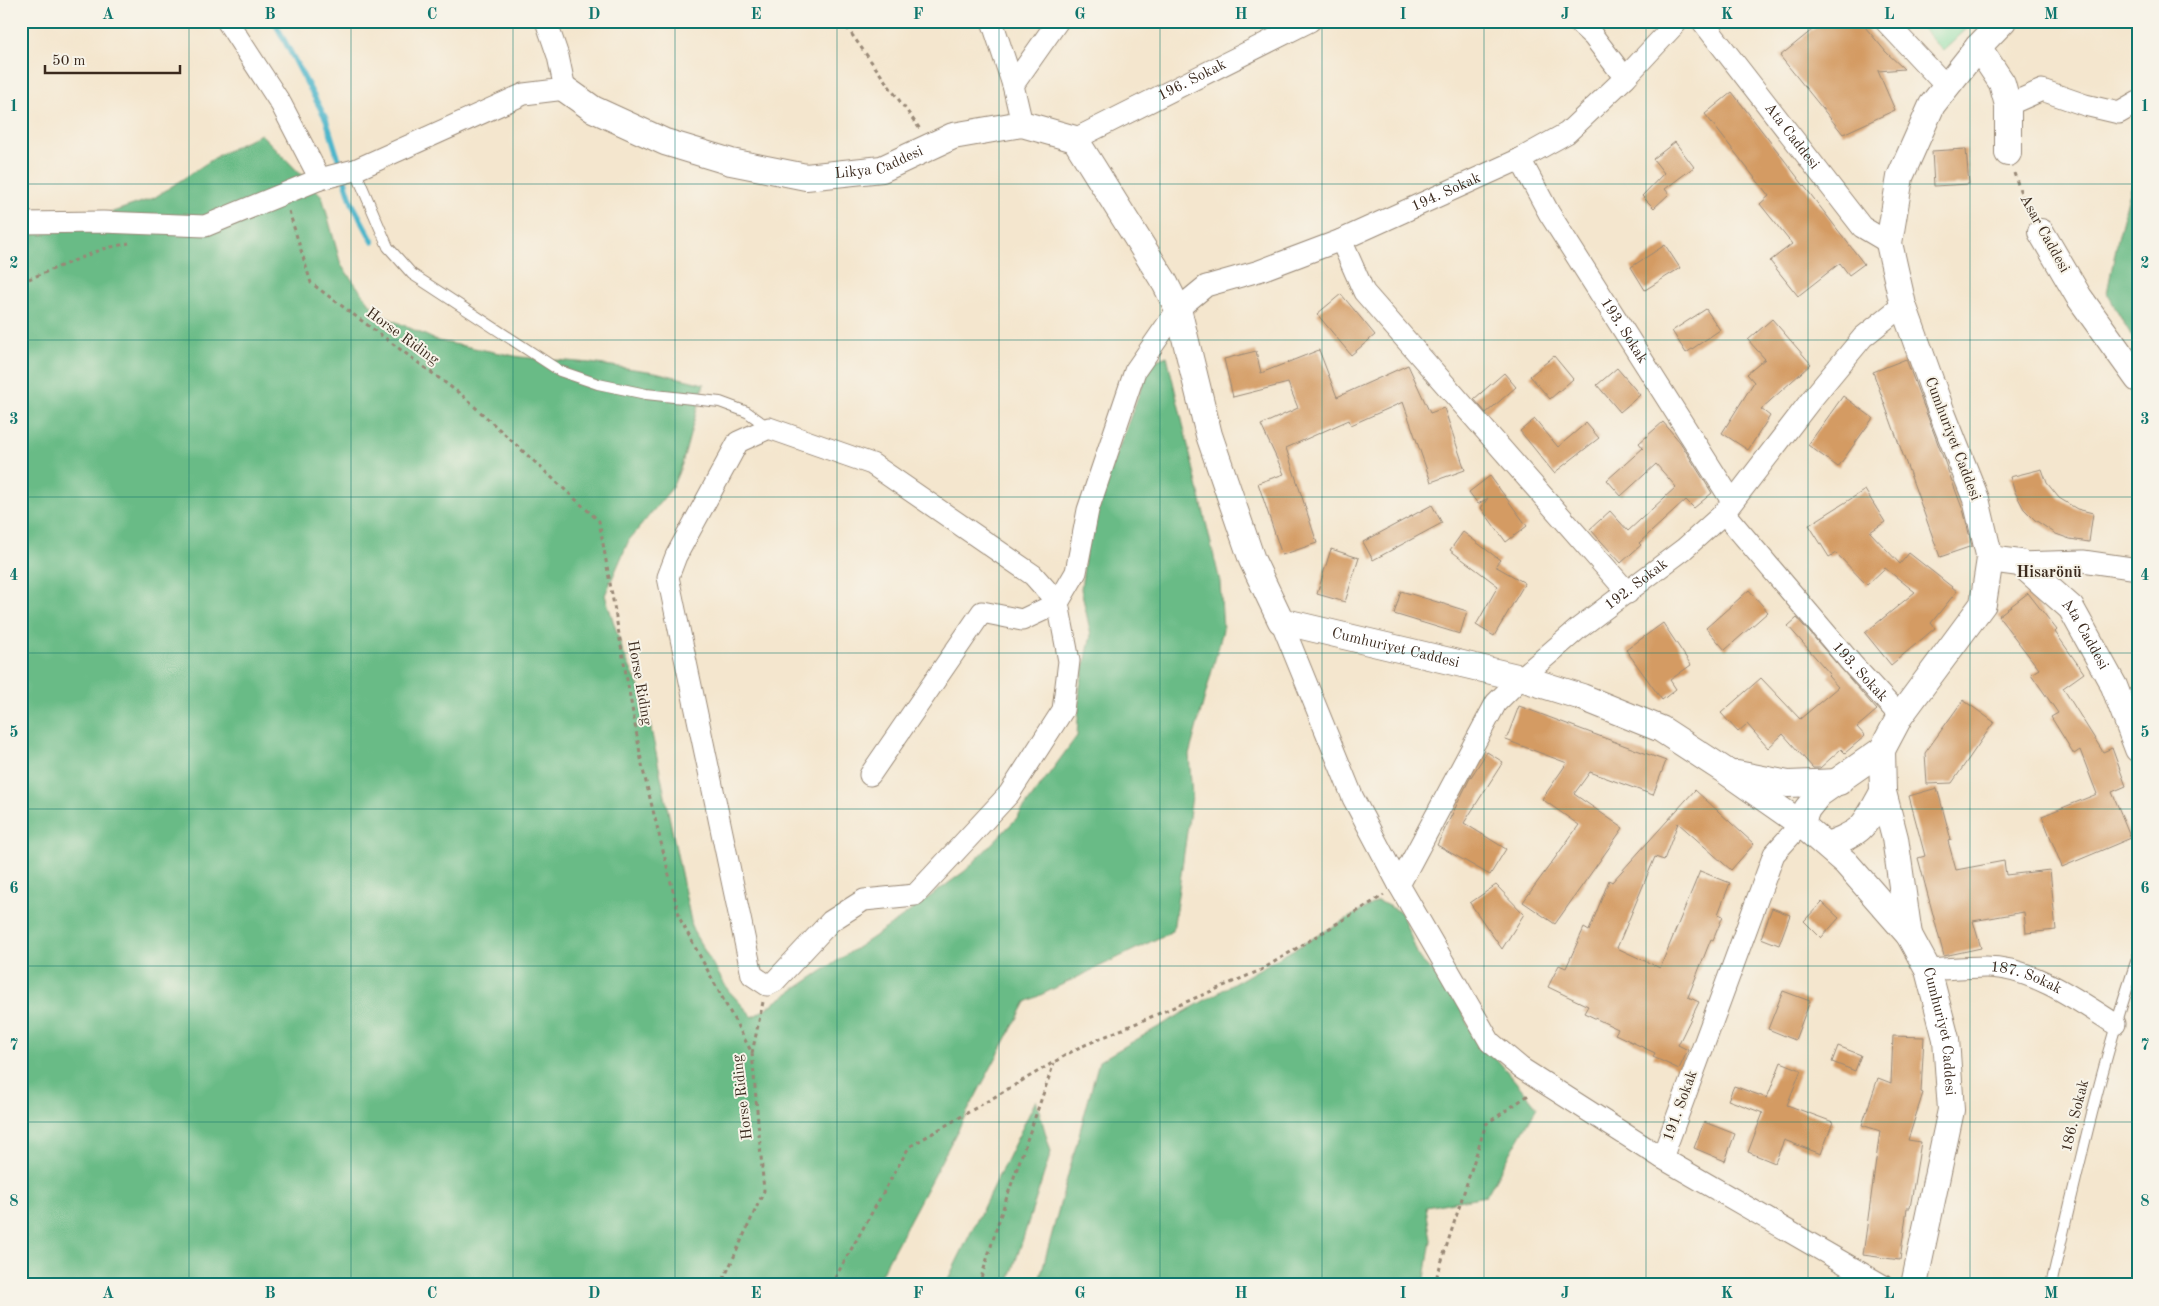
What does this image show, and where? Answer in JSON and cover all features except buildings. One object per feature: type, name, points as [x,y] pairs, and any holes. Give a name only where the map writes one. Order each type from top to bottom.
[{"type":"street","points":[[227,21],[281,104],[339,174]]},
{"type":"street","points":[[21,223],[103,222],[205,226],[339,174],[524,94],[565,89],[558,56],[546,21]]},
{"type":"street","points":[[992,21],[1013,85],[1022,124]]},
{"type":"street","points":[[1013,85],[1058,21]]},
{"type":"street","name":"196. Sokak","points":[[1075,140],[1310,21]]},
{"type":"street","points":[[1576,21],[1593,36],[1626,78]]},
{"type":"street","name":"194. Sokak","points":[[1058,603],[1076,572],[1088,510],[1135,371],[1178,309],[1206,286],[1259,271],[1341,240],[1520,159],[1567,133],[1626,78],[1678,21]]},
{"type":"street","name":"Ata Caddesi","points":[[1702,21],[1862,227],[1889,243]]},
{"type":"street","points":[[1885,21],[1947,87]]},
{"type":"street","name":"Cumhuriyet Caddesi","points":[[1801,824],[1807,808],[1819,794],[1882,750],[1900,716],[1983,604],[1990,559],[1976,499],[1903,305],[1889,243],[1900,177],[1932,105],[1978,47],[2003,21]]},
{"type":"street","points":[[1978,47],[2002,83],[2008,105],[2008,152]]},
{"type":"street","name":"Likya Caddesi","points":[[565,89],[593,109],[665,142],[731,162],[806,177],[882,169],[953,136],[1022,124],[1075,140]]},
{"type":"street","points":[[2008,105],[2042,90],[2085,106],[2119,113],[2138,102]]},
{"type":"street","points":[[1075,140],[1165,283],[1178,309],[1209,435],[1252,560],[1281,621],[1353,798],[1399,885],[1490,1042],[1521,1068],[1662,1158]]},
{"type":"street","name":"193. Sokak","points":[[1520,159],[1559,230],[1728,507],[1852,664],[1900,716]]},
{"type":"street","name":"Asar Caddesi","points":[[2041,232],[2080,297],[2138,378]]},
{"type":"street","points":[[1341,240],[1364,292],[1628,593]]},
{"type":"street","name":"192. Sokak","points":[[1399,885],[1496,703],[1521,678],[1579,628],[1684,550],[1728,507],[1863,337],[1903,305]]},
{"type":"street","points":[[769,428],[872,464],[1033,575],[1058,603],[1069,661],[1063,710],[1009,794],[915,895],[864,900],[830,921],[774,981],[767,985],[752,975],[668,577],[676,556],[738,442],[769,428]]},
{"type":"street","points":[[1990,559],[2020,563],[2083,561],[2138,569]]},
{"type":"street","name":"Ata Caddesi","points":[[2020,563],[2072,608],[2114,686],[2138,749]]},
{"type":"street","points":[[870,775],[982,612],[1022,620],[1058,603]]},
{"type":"street","name":"Cumhuriyet Caddesi","points":[[1281,621],[1521,678],[1582,697],[1661,729],[1801,824],[1846,863],[1909,935],[1928,970],[1946,1039],[1951,1110],[1914,1285]]},
{"type":"street","points":[[1882,750],[1883,792],[1895,838],[1909,935]]},
{"type":"street","points":[[1727,772],[1788,784],[1860,779],[1873,783],[1883,792]]},
{"type":"street","points":[[1827,845],[1846,838],[1863,828],[1883,792]]},
{"type":"street","name":"191. Sokak","points":[[1801,824],[1774,854],[1662,1158],[1882,1285]]},
{"type":"street","name":"187. Sokak","points":[[1928,970],[1987,967],[2034,977],[2079,1000],[2115,1024]]},
{"type":"lane","points":[[339,174],[388,247],[412,274],[560,371],[598,384],[646,394],[720,402],[747,412],[769,428]]},
{"type":"lane","name":"186. Sokak","points":[[2051,1285],[2089,1121],[2115,1024],[2138,956]]},
{"type":"path","points":[[842,21],[932,146]]},
{"type":"path","name":"Asar Caddesi","points":[[2008,152],[2024,202],[2041,232]]},
{"type":"path","name":"Horse Riding","points":[[284,194],[311,284],[463,396],[599,521],[642,770],[680,919],[752,1053],[764,1191],[721,1285]]},
{"type":"path","points":[[21,282],[103,249],[131,243]]},
{"type":"path","points":[[831,1285],[909,1147],[1078,1048],[1261,970],[1399,885]]},
{"type":"path","points":[[752,1053],[767,985]]},
{"type":"path","points":[[979,1285],[1001,1214],[1054,1062]]},
{"type":"path","points":[[1434,1285],[1486,1124],[1546,1084]]},
{"type":"path","points":[[826,1285],[835,1279]]},
{"type":"green space","points":[[1915,21],[1975,21],[1943,51]]},
{"type":"green space","points":[[261,134],[322,196],[341,265],[377,313],[438,341],[520,357],[590,363],[655,372],[704,384],[682,464],[672,488],[629,540],[605,595],[623,652],[645,700],[693,931],[728,990],[753,1017],[894,923],[965,871],[1016,819],[1077,736],[1080,687],[1091,635],[1081,589],[1089,528],[1151,362],[1167,356],[1220,582],[1223,630],[1189,755],[1192,796],[1173,931],[1026,1002],[875,1285],[21,1285],[21,234],[77,224],[154,198],[219,155]]},
{"type":"green space","points":[[2138,162],[2138,347],[2107,293],[2118,238]]},
{"type":"green space","points":[[1378,901],[1401,912],[1419,958],[1456,996],[1468,1025],[1537,1107],[1486,1196],[1426,1207],[1431,1240],[1424,1285],[1038,1285],[1099,1061]]},
{"type":"green space","points":[[1036,1100],[1051,1152],[1008,1285],[945,1285]]},
{"type":"waterway","points":[[274,21],[326,119],[352,203],[373,242]]},
{"type":"district","name":"Hisarönü","points":[[2049,573]]}]
